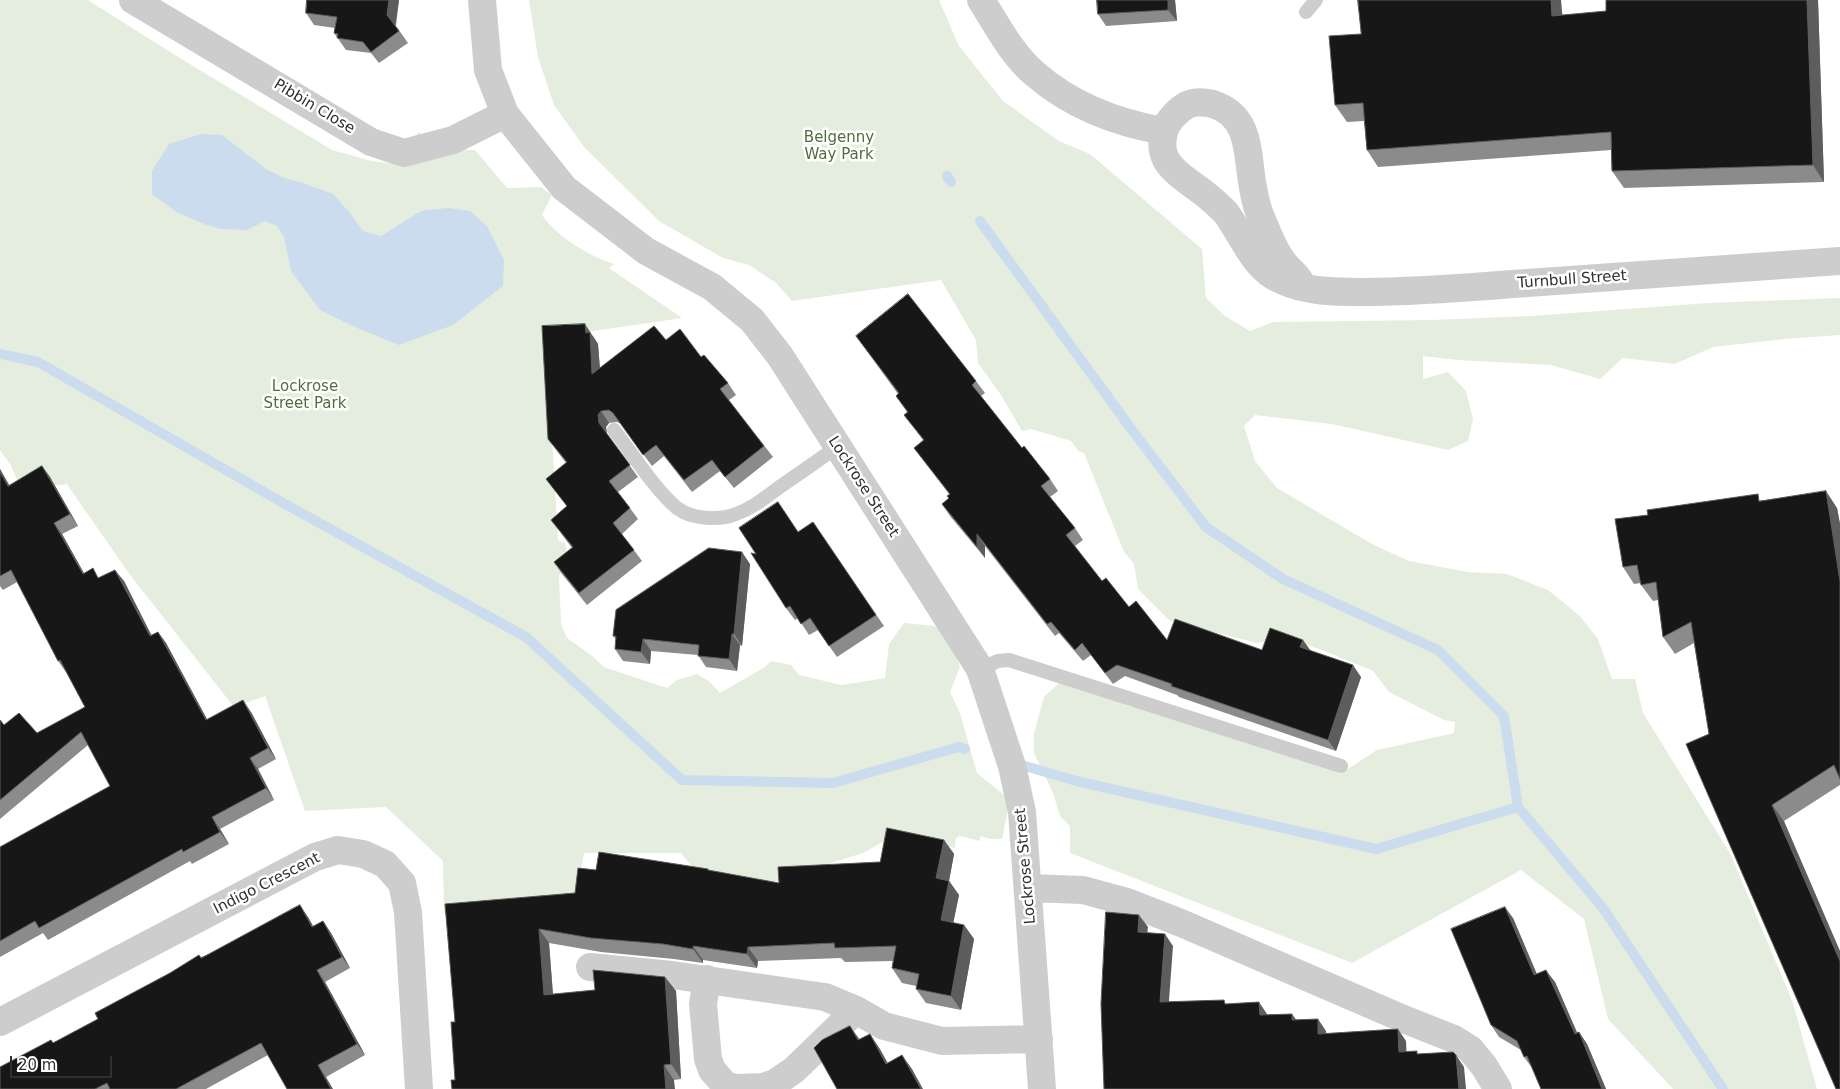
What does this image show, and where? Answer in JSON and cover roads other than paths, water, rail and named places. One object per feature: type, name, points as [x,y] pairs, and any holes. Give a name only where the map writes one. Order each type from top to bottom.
[{"type":"street","name":"Pibbin Close","points":[[133,0],[371,142],[404,153],[453,140],[505,114]]},
{"type":"street","name":"Lockrose Street","points":[[482,0],[488,70],[505,114],[564,188],[646,251],[712,287],[752,320],[780,356],[980,669],[1012,766],[1022,812],[1029,888],[1042,1089]]},
{"type":"street","points":[[981,0],[1009,44],[1035,74],[1083,107],[1134,126],[1164,131],[1178,111],[1190,104],[1204,102],[1220,107],[1234,118],[1244,131],[1249,150],[1252,182],[1261,217],[1275,251],[1285,265],[1299,276],[1303,287]]},
{"type":"street","name":"Turnbull Street","points":[[1164,131],[1163,149],[1167,164],[1182,178],[1206,194],[1225,212],[1262,268],[1280,280],[1303,287],[1329,292],[1415,291],[1840,261]]},
{"type":"street","name":"Indigo Crescent","points":[[0,1022],[315,857],[338,850],[363,854],[385,864],[402,883],[408,912],[419,1089]]},
{"type":"street","points":[[1029,888],[1083,890],[1127,902],[1454,1039],[1470,1049],[1484,1066],[1498,1089]]},
{"type":"street","points":[[590,967],[672,974],[826,997],[856,1010],[884,1026],[942,1041],[1039,1039]]},
{"type":"street","points":[[707,980],[703,1004],[708,1060],[718,1079],[726,1086],[763,1087],[775,1083],[794,1070],[856,1010]]},
{"type":"lane","points":[[1306,12],[1316,0]]},
{"type":"lane","points":[[614,430],[667,499],[690,515],[716,518],[733,516],[750,508],[838,446]]},
{"type":"lane","points":[[980,669],[998,661],[1009,660],[1341,766]]},
{"type":"water","points":[[201,134],[222,135],[266,169],[284,178],[333,194],[363,231],[381,236],[421,211],[448,208],[470,211],[487,226],[504,260],[503,286],[453,325],[399,345],[320,310],[291,271],[284,237],[277,226],[265,221],[247,230],[221,229],[176,212],[152,194],[152,171],[169,144]]},
{"type":"waterway","points":[[947,176],[951,182]]},
{"type":"waterway","points":[[980,221],[1132,430],[1206,527],[1283,579],[1438,650],[1504,716],[1518,807]]},
{"type":"waterway","points":[[0,354],[38,362],[285,504],[526,637],[682,780],[833,783],[959,747],[965,749]]},
{"type":"waterway","points":[[1015,763],[1076,781],[1376,849],[1518,807],[1603,908],[1723,1089]]},
{"type":"park label","name":"Belgenny Way Park","points":[[839,146]]},
{"type":"park label","name":"Lockrose Street Park","points":[[305,396]]}]
